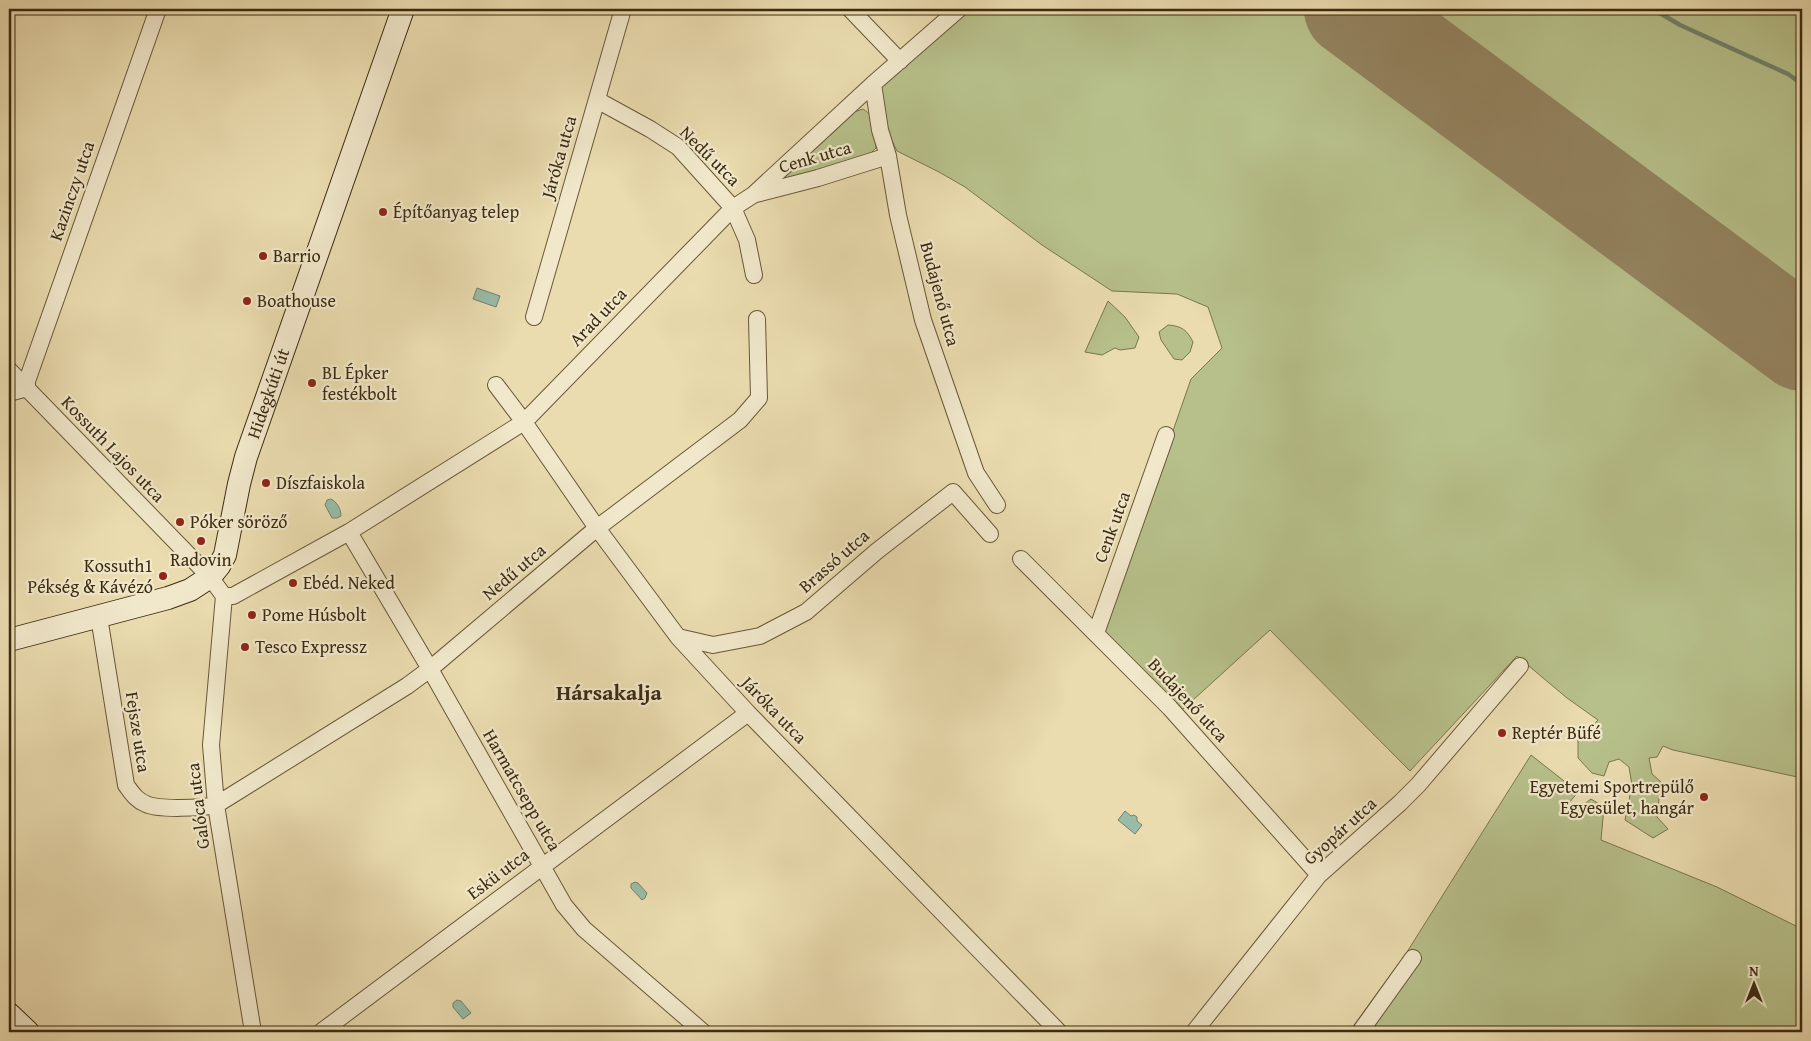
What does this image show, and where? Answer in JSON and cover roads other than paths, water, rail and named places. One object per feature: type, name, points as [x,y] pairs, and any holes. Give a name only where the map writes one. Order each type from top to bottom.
[{"type":"main road","name":"Hidegkúti út","points":[[9,640],[168,598],[190,590],[210,577],[225,554],[246,457],[403,9]]},
{"type":"street","name":"Kazinczy utca","points":[[27,388],[27,381],[158,9]]},
{"type":"street","name":"Járóka utca","points":[[534,317],[624,9]]},
{"type":"street","points":[[850,9],[900,61]]},
{"type":"street","name":"Arad utca","points":[[224,596],[233,596],[349,532],[524,422],[733,208],[753,195],[873,84],[959,9]]},
{"type":"street","name":"Budajenő utca","points":[[873,84],[880,130],[888,156],[898,215],[924,320],[976,473],[997,505]]},
{"type":"street","name":"Nedű utca","points":[[597,100],[650,129],[678,147],[733,208],[747,240],[754,275]]},
{"type":"street","name":"Cenk utca","points":[[753,195],[818,178],[888,156]]},
{"type":"street","name":"Nedű utca","points":[[216,805],[407,686],[430,669],[597,528],[740,420],[759,398],[757,319]]},
{"type":"street","name":"Kossuth Lajos utca","points":[[9,370],[210,577]]},
{"type":"street","name":"Járóka utca","points":[[496,385],[524,422],[597,528],[678,637],[748,713],[1059,1032]]},
{"type":"street","points":[[9,393],[27,388]]},
{"type":"street","name":"Cenk utca","points":[[1096,633],[1166,435]]},
{"type":"street","name":"Brassó utca","points":[[678,637],[713,645],[760,636],[806,612],[877,550],[953,492],[990,534]]},
{"type":"street","name":"Harmatcsepp utca","points":[[349,532],[430,669],[564,905],[584,929],[703,1032]]},
{"type":"street","name":"Budajenő utca","points":[[1021,559],[1170,708],[1319,875]]},
{"type":"street","points":[[210,577],[224,596]]},
{"type":"street","name":"Galóca utca","points":[[224,596],[211,745],[216,805],[253,1032]]},
{"type":"street","name":"Fejsze utca","points":[[99,617],[126,785],[134,797],[147,805],[159,807],[206,807],[216,805]]},
{"type":"street","name":"Gyopár utca","points":[[1194,1032],[1319,875],[1418,785],[1520,666]]},
{"type":"street","name":"Eskü utca","points":[[321,1032],[748,713]]},
{"type":"street","points":[[1360,1032],[1413,958]]},
{"type":"waterway","points":[[1653,9],[1680,25],[1788,74],[1802,84]]},
{"type":"place","name":"Építőanyag telep","points":[[383,212]]},
{"type":"place","name":"Barrio","points":[[263,256]]},
{"type":"place","name":"Boathouse","points":[[247,301]]},
{"type":"place","name":"BL Épker festékbolt","points":[[312,383]]},
{"type":"place","name":"Díszfaiskola","points":[[266,483]]},
{"type":"place","name":"Póker söröző","points":[[180,522]]},
{"type":"place","name":"Radovin","points":[[201,541]]},
{"type":"place","name":"Kossuth1 Pékség & Kávézó","points":[[163,576]]},
{"type":"place","name":"Ebéd. Neked","points":[[293,583]]},
{"type":"place","name":"Pome Húsbolt","points":[[252,615]]},
{"type":"place","name":"Tesco Expressz","points":[[245,647]]},
{"type":"place","name":"Reptér Büfé","points":[[1502,733]]},
{"type":"place","name":"Egyetemi Sportrepülő Egyesület, hangár","points":[[1704,797]]},
{"type":"district","name":"Hársakalja","points":[[609,692]]}]
